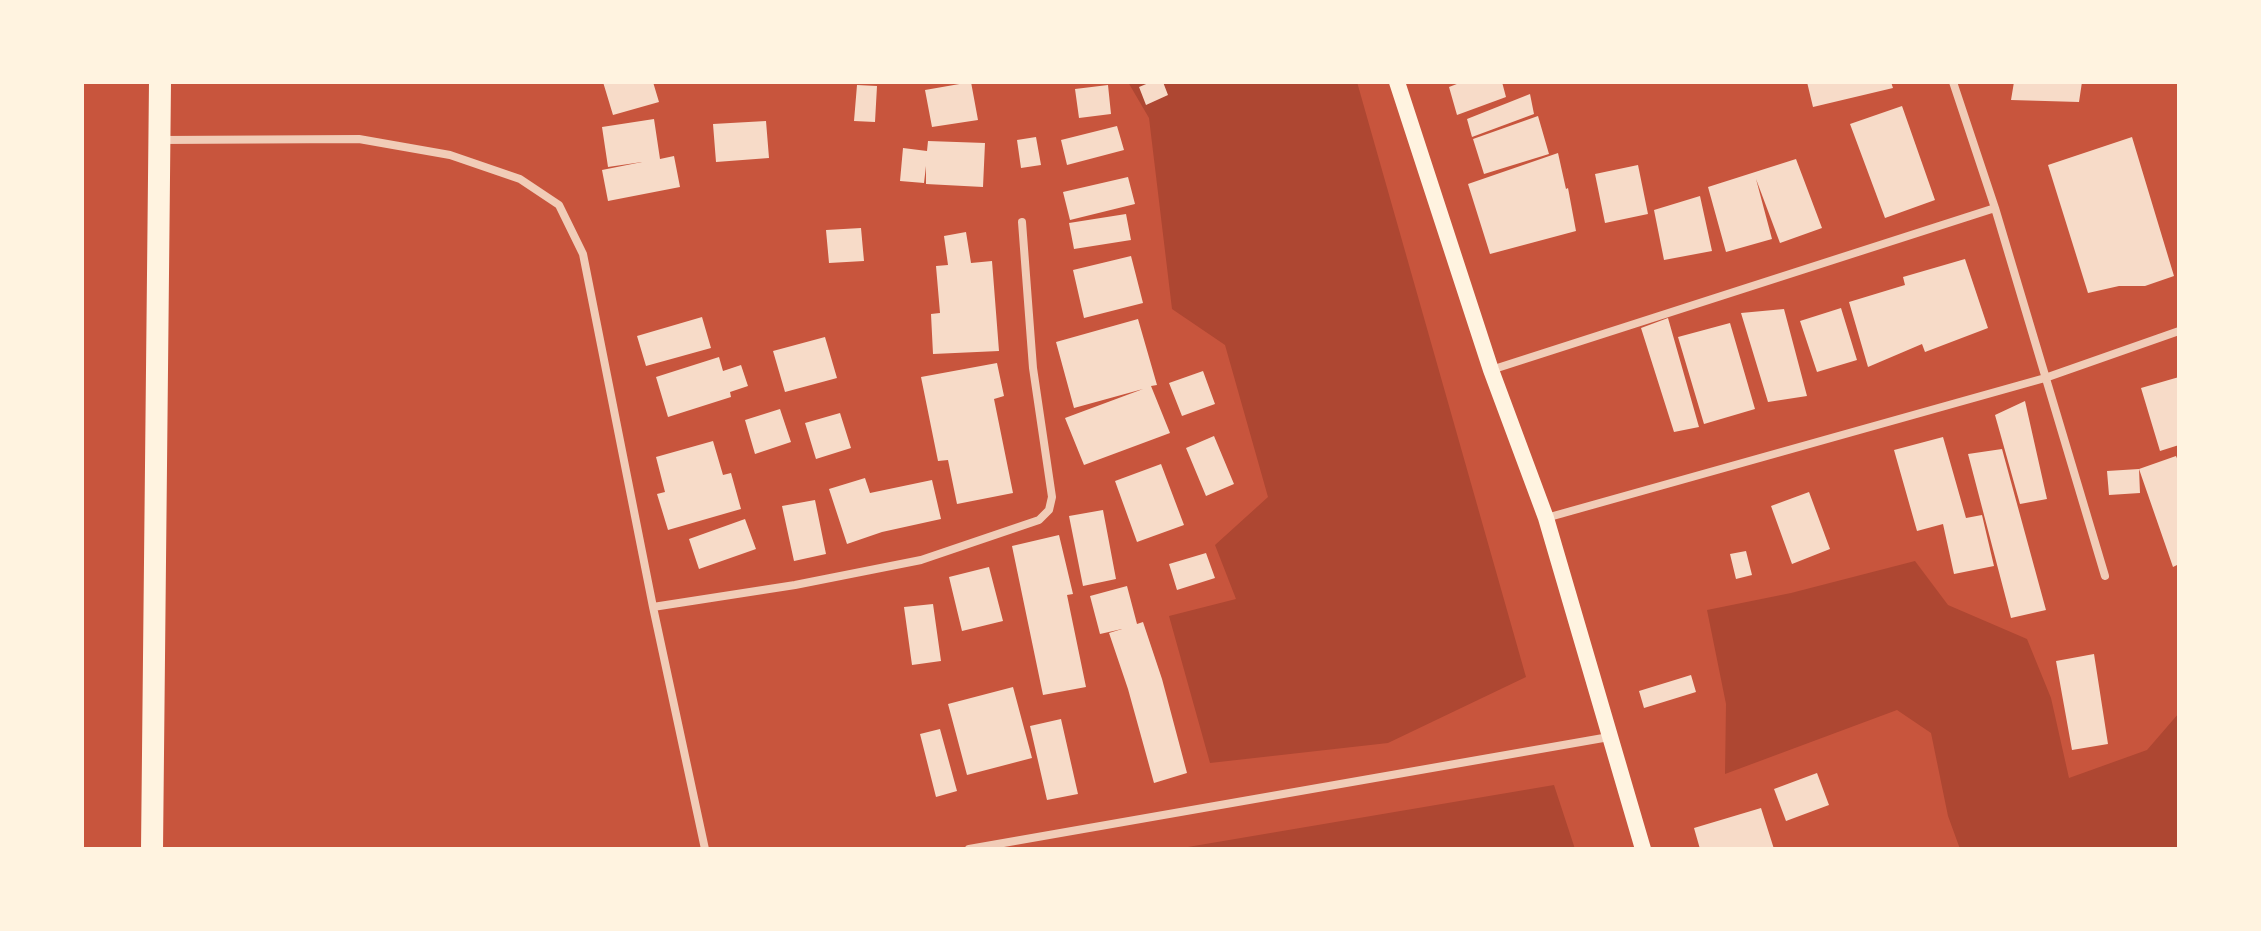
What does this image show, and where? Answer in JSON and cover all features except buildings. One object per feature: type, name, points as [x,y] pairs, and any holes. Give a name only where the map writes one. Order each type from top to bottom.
[{"type":"highway","points":[[152,849],[160,82]]},
{"type":"main road","points":[[1397,82],[1491,370],[1546,518],[1643,849]]},
{"type":"street","points":[[1953,82],[1995,208],[2105,576]]},
{"type":"street","points":[[159,140],[359,139],[450,155],[520,179],[559,205],[583,254],[705,849]]},
{"type":"street","points":[[1491,370],[1995,208]]},
{"type":"street","points":[[653,607],[795,585],[921,560],[1039,520],[1049,510],[1052,497],[1033,368],[1022,222]]},
{"type":"street","points":[[1546,518],[2045,378],[2179,331]]},
{"type":"street","points":[[969,849],[1609,737]]},
{"type":"shaded area","points":[[1128,82],[1357,82],[1526,677],[1388,743],[1210,763],[1169,616],[1236,599],[1215,545],[1268,497],[1225,345],[1172,309],[1149,118]]},
{"type":"shaded area","points":[[1915,561],[1948,605],[2027,639],[2051,698],[2069,778],[2147,750],[2179,713],[2179,849],[1960,849],[1948,816],[1931,733],[1897,710],[1725,774],[1726,704],[1707,610],[1791,593]]},
{"type":"shaded area","points":[[1554,785],[1575,849],[1176,849]]}]
